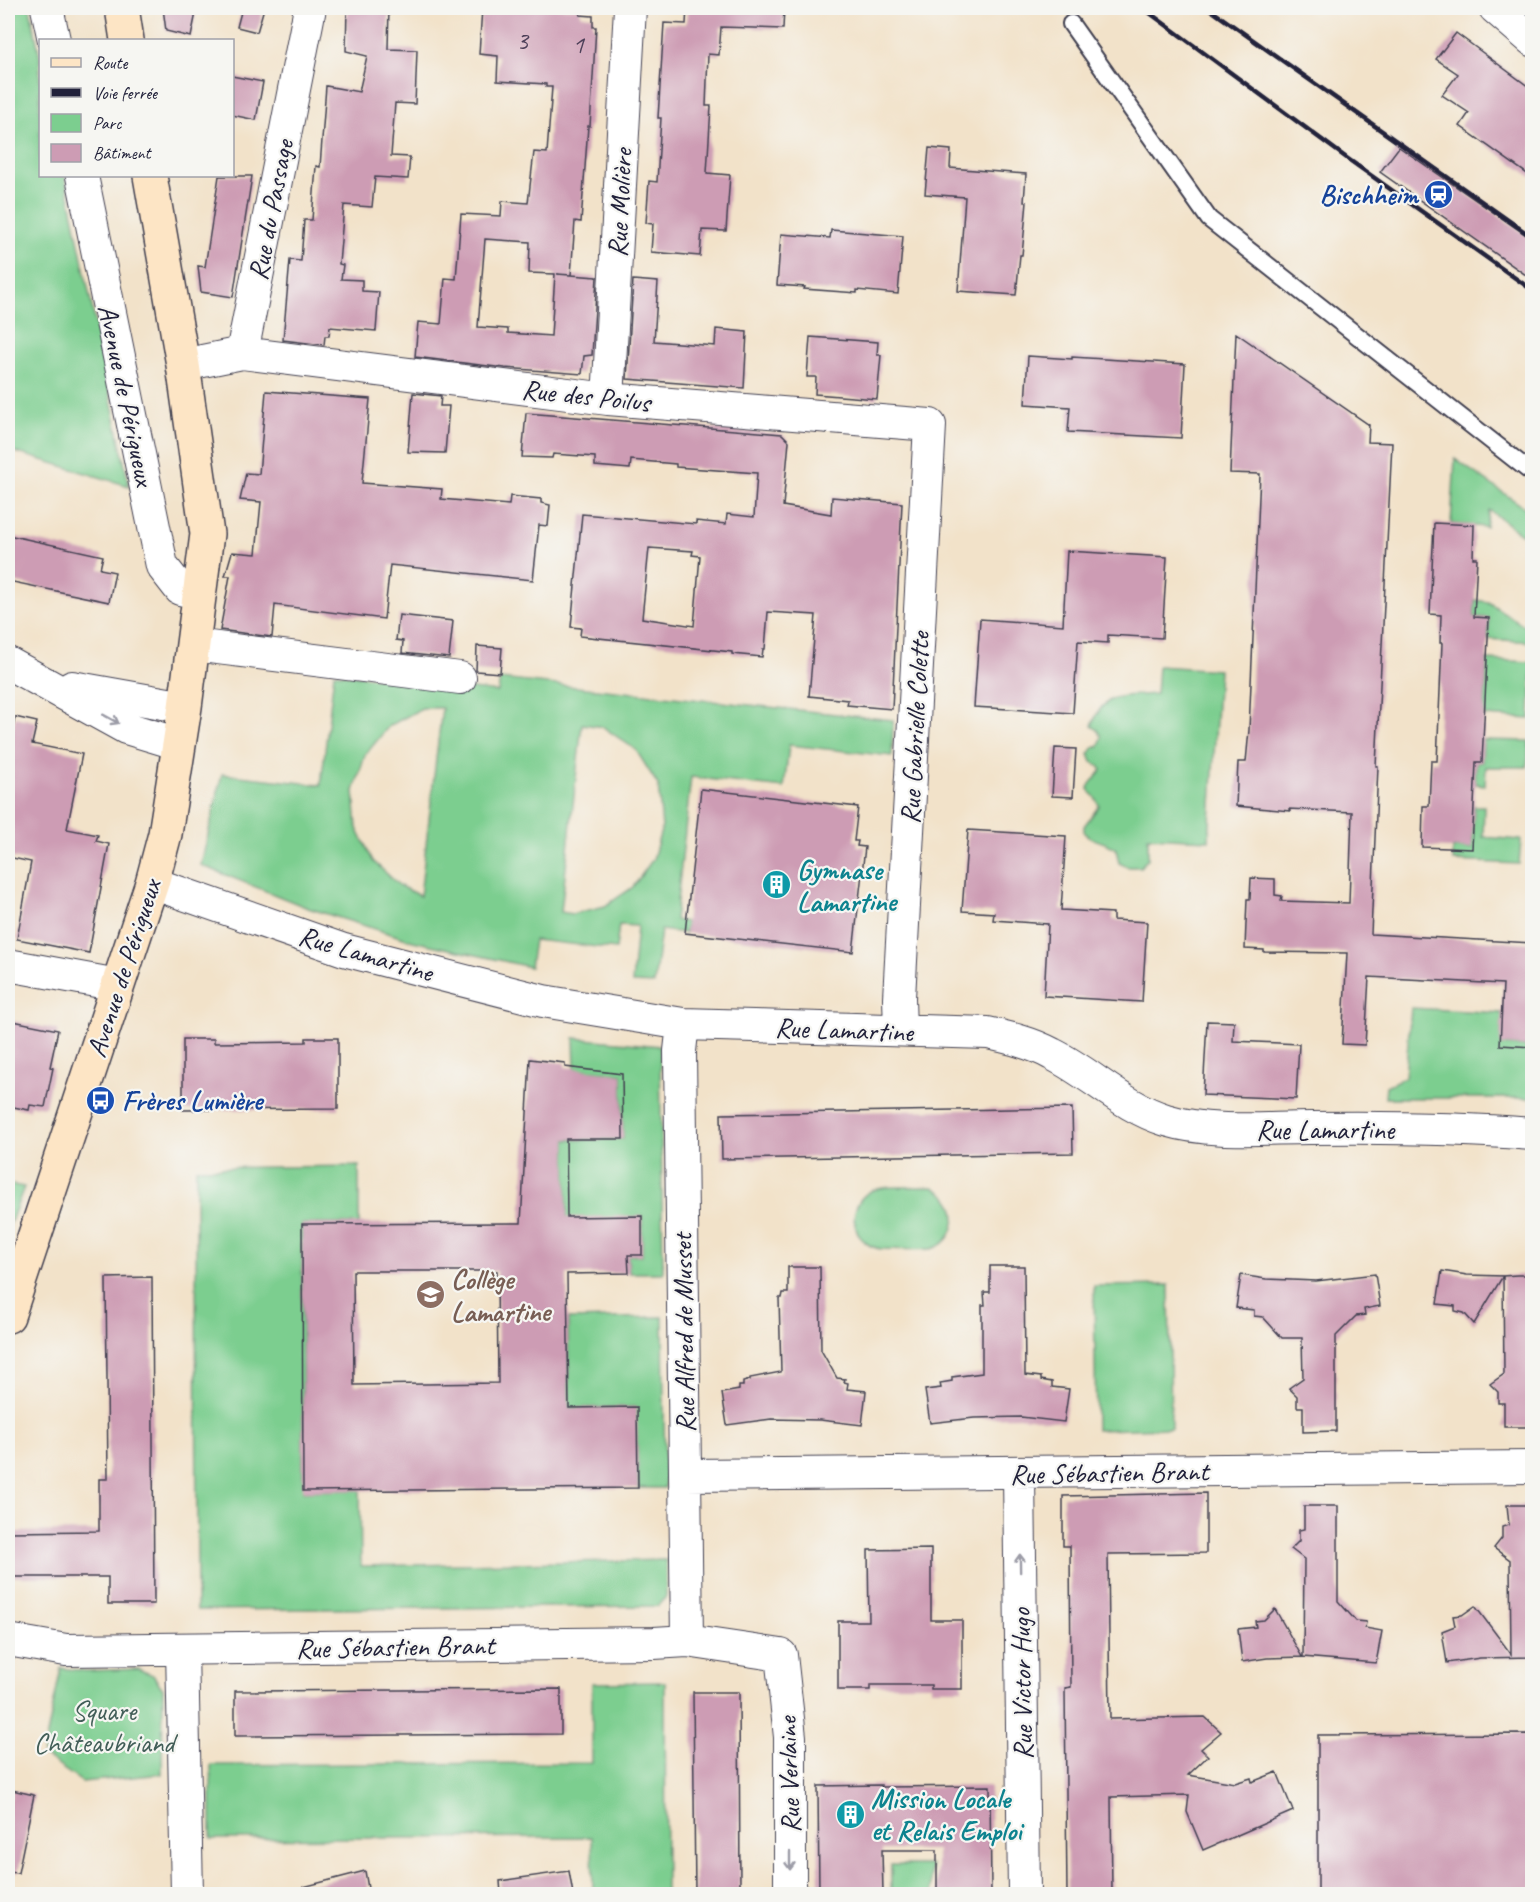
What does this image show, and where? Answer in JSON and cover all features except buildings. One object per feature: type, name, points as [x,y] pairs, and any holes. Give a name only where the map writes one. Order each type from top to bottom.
[{"type":"street","points":[[47,8],[54,39]]},
{"type":"street","points":[[122,8],[127,39]]},
{"type":"street","name":"Rue du Passage","points":[[242,352],[310,8]]},
{"type":"street","name":"Rue Molière","points":[[608,399],[630,8]]},
{"type":"street","points":[[1495,8],[1533,40]]},
{"type":"street","name":"Avenue de Périgueux","points":[[82,177],[162,566],[180,589],[200,593]]},
{"type":"street","name":"Avenue de Périgueux","points":[[8,1316],[152,883],[165,834],[200,593],[207,534],[183,365],[150,177]]},
{"type":"street","points":[[183,365],[242,352]]},
{"type":"street","name":"Rue des Poilus","points":[[242,352],[608,399],[930,425]]},
{"type":"street","name":"Rue Gabrielle Colette","points":[[900,1030],[899,998],[930,425]]},
{"type":"street","points":[[193,645],[460,678]]},
{"type":"street","points":[[8,663],[126,728],[179,744]]},
{"type":"street","points":[[42,681],[185,707]]},
{"type":"street","name":"Rue Lamartine","points":[[152,883],[349,951],[543,1001],[683,1024],[988,1033],[1021,1041],[1053,1054],[1131,1104],[1166,1120],[1234,1129],[1379,1128],[1481,1130],[1533,1134]]},
{"type":"street","points":[[8,965],[118,985]]},
{"type":"street","name":"Rue Alfred de Musset","points":[[683,1024],[680,1074],[687,1641]]},
{"type":"street","name":"Rue Sébastien Brant","points":[[686,1476],[1533,1467]]},
{"type":"street","name":"Rue Victor Hugo","points":[[1019,1473],[1024,1894]]},
{"type":"street","name":"Rue Sébastien Brant","points":[[8,1640],[66,1650],[687,1641],[781,1655]]},
{"type":"street","points":[[182,1649],[187,1894]]},
{"type":"street","name":"Rue Verlaine","points":[[781,1655],[790,1737],[790,1894]]},
{"type":"lane","points":[[1071,24],[1209,219],[1533,473]]},
{"type":"green space","points":[[8,8],[30,8],[39,52],[39,177],[65,177],[129,486],[8,450]]},
{"type":"green space","points":[[1455,459],[1532,513],[1532,542],[1489,510],[1486,527],[1451,524]]},
{"type":"green space","points":[[1475,600],[1488,602],[1532,631],[1532,642],[1488,639],[1489,618],[1474,617]]},
{"type":"green space","points":[[1487,660],[1532,662],[1530,719],[1484,716]]},
{"type":"green space","points":[[1158,666],[1219,670],[1209,840],[1148,837],[1148,859],[1140,867],[1128,867],[1119,863],[1116,849],[1084,833],[1084,826],[1099,806],[1088,788],[1102,770],[1092,762],[1089,754],[1093,748],[1099,746],[1102,737],[1092,726],[1097,714],[1109,701],[1125,696],[1156,694]]},
{"type":"green space","points":[[334,673],[498,692],[500,679],[893,720],[892,756],[789,745],[784,788],[691,777],[675,920],[687,922],[685,933],[661,930],[654,984],[632,983],[637,926],[619,925],[616,949],[534,940],[530,967],[413,941],[308,908],[201,865],[222,774],[321,785]],"holes":[[[422,708],[442,708],[420,896],[400,886],[373,861],[357,828],[354,791],[365,755],[389,726]],[[582,724],[603,727],[636,750],[658,785],[662,827],[653,859],[633,887],[605,906],[572,914],[561,912]]]},
{"type":"green space","points":[[1483,740],[1529,741],[1527,767],[1486,767],[1485,785],[1475,784],[1476,762],[1482,762]]},
{"type":"green space","points":[[1474,806],[1484,806],[1483,837],[1521,840],[1519,864],[1453,861],[1453,848],[1472,849]]},
{"type":"green space","points":[[1411,1008],[1502,1013],[1501,1045],[1532,1047],[1532,1098],[1385,1098],[1386,1086],[1405,1077]]},
{"type":"green space","points":[[574,1038],[660,1046],[663,1273],[629,1273],[628,1255],[642,1255],[642,1216],[567,1224],[566,1140],[623,1139],[622,1074],[575,1069]]},
{"type":"green space","points":[[359,1166],[359,1224],[302,1224],[303,1491],[360,1490],[361,1566],[666,1560],[666,1597],[657,1606],[197,1610],[196,1168]]},
{"type":"green space","points":[[8,1184],[24,1187],[8,1229]]},
{"type":"green space","points":[[891,1187],[933,1187],[948,1198],[952,1204],[955,1219],[951,1233],[941,1244],[934,1248],[924,1249],[883,1249],[873,1247],[859,1235],[854,1217],[856,1208],[869,1192]]},
{"type":"green space","points":[[1169,1285],[1171,1428],[1096,1430],[1094,1286]]},
{"type":"green space","points":[[663,1317],[665,1488],[638,1488],[636,1407],[569,1408],[568,1319]]},
{"type":"green space","name":"Square Châteaubriand","points":[[61,1668],[86,1671],[138,1669],[153,1675],[163,1689],[162,1774],[82,1782],[43,1755]]},
{"type":"green space","points":[[665,1682],[666,1894],[593,1894],[592,1837],[211,1839],[211,1765],[592,1763],[592,1683]]},
{"type":"green space","points":[[891,1865],[931,1865],[931,1894],[891,1894]]},
{"type":"railway","points":[[1143,8],[1348,159],[1532,290]]},
{"type":"railway","points":[[1208,8],[1532,237]]},
{"type":"place","name":"Bischheim","points":[[1439,194]]},
{"type":"place","name":"Gymnase Lamartine","points":[[776,885]]},
{"type":"place","name":"Frères Lumière","points":[[101,1100]]},
{"type":"place","name":"Collège Lamartine","points":[[430,1295]]},
{"type":"place","name":"Mission Locale et Relais Emploi","points":[[850,1814]]}]
